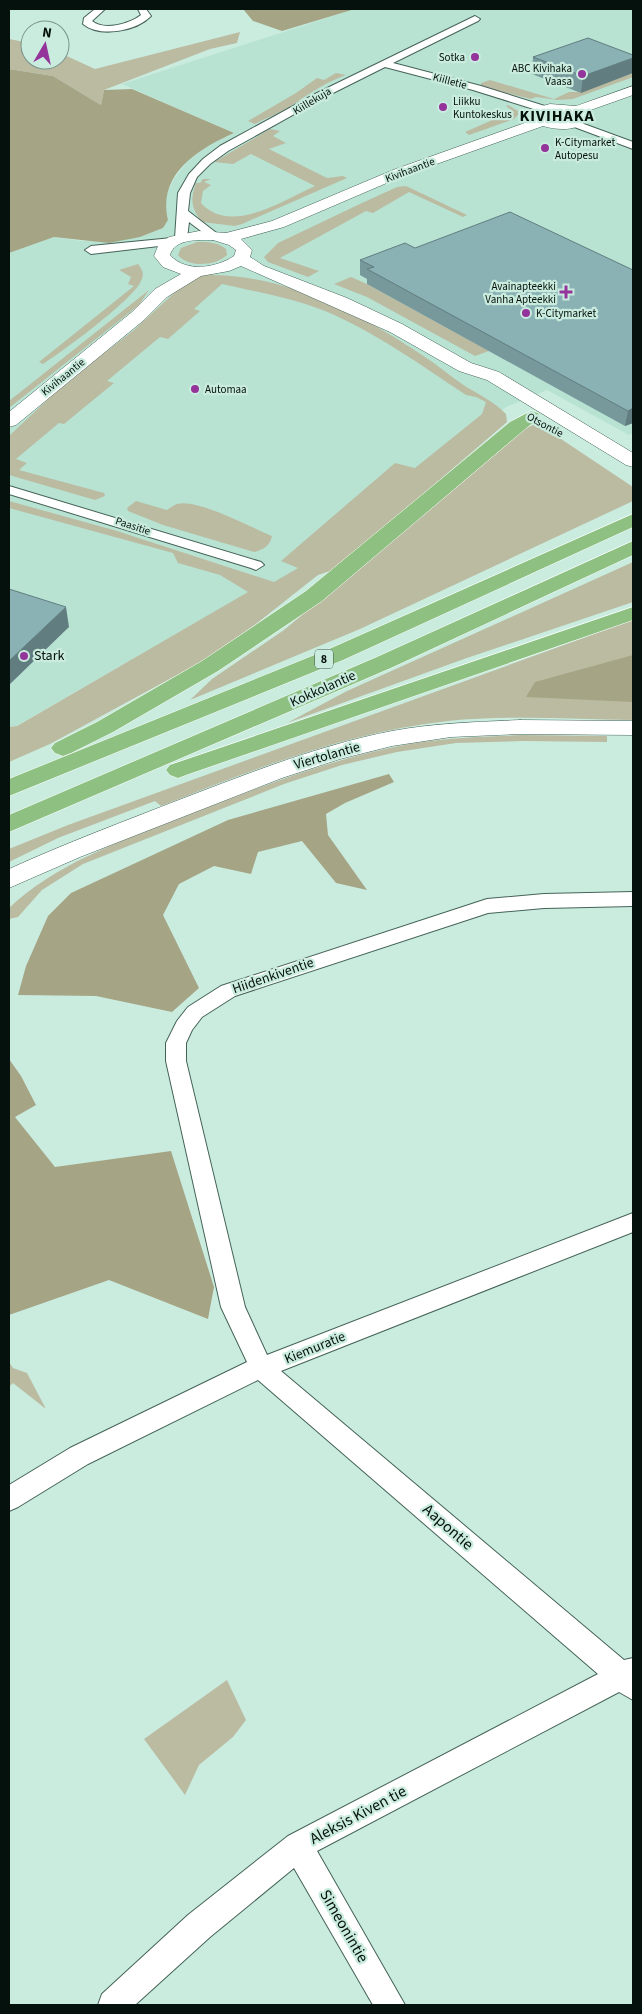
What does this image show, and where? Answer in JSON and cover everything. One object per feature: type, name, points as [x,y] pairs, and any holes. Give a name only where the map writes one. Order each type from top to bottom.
[{"type":"highway","points":[[9,788],[40,760],[105,727],[210,666],[314,596],[517,426],[540,413]]},
{"type":"highway","name":"Kokkolantie","points":[[9,788],[335,655],[633,520]]},
{"type":"highway","name":"Kokkolantie","points":[[9,824],[139,770],[385,662],[633,546]]},
{"type":"highway","points":[[139,770],[178,770],[633,613]]},
{"type":"main road","points":[[544,115],[561,124],[633,90]]},
{"type":"main road","name":"Kivihaantie","points":[[177,240],[219,237],[278,224],[398,173],[544,115]]},
{"type":"main road","name":"Kivihaantie","points":[[9,421],[138,316],[161,293],[207,270],[226,268],[278,224]]},
{"type":"main road","name":"Otsontie","points":[[219,237],[235,241],[242,255],[295,284],[341,302],[396,328],[465,367],[468,378],[633,461]]},
{"type":"main road","points":[[165,260],[166,246],[177,240]]},
{"type":"main road","name":"Kivihaantie","points":[[161,293],[165,260]]},
{"type":"main road","name":"Otsontie","points":[[165,260],[176,268],[207,270],[295,284]]},
{"type":"main road","name":"Otsontie","points":[[540,413],[633,477]]},
{"type":"main road","name":"Viertolantie","points":[[9,879],[71,851],[274,772],[334,753],[392,739],[451,730],[633,728]]},
{"type":"main road","name":"Viertolantie","points":[[9,899],[38,867]]},
{"type":"street","points":[[100,9],[87,20],[88,24],[107,29],[142,20],[146,16],[142,9]]},
{"type":"street","name":"Kiillekuja","points":[[177,240],[185,227],[182,205],[189,180],[200,167],[222,150],[306,107],[321,94],[475,19]]},
{"type":"street","name":"Kiilletie","points":[[383,64],[477,88],[544,115]]},
{"type":"street","points":[[574,117],[633,146]]},
{"type":"street","points":[[184,213],[219,237]]},
{"type":"street","points":[[91,250],[115,249],[177,240]]},
{"type":"street","points":[[115,249],[165,260]]},
{"type":"street","name":"Paasitie","points":[[9,490],[100,516],[256,565]]},
{"type":"street","name":"Hiidenkiventie","points":[[262,1369],[233,1307],[186,1111],[176,1061],[176,1043],[184,1026],[195,1012],[228,991],[487,906],[544,901],[633,899]]},
{"type":"street","name":"Kiemuratie","points":[[9,1499],[88,1452],[240,1376],[262,1369],[633,1222]]},
{"type":"street","name":"Aapontie","points":[[262,1369],[629,1677]]},
{"type":"street","name":"Aleksis Kiven tie","points":[[113,2005],[199,1926],[298,1846],[629,1677]]},
{"type":"street","name":"Simeonintie","points":[[298,1846],[390,2005]]},
{"type":"shaded area","points":[[243,9],[355,9],[282,31],[253,21]]},
{"type":"shaded area","points":[[355,9],[633,9],[633,433],[629,435],[547,390],[506,407],[321,563],[288,585],[249,592],[16,726],[9,727],[9,253],[54,237],[82,241],[140,237],[163,228],[168,220],[165,205],[167,193],[174,179],[186,163],[206,146],[234,133],[122,84]]},
{"type":"shaded area","points":[[240,32],[237,43],[210,49],[104,90],[101,105],[53,76],[9,69],[9,39],[20,41],[20,70],[70,70],[70,58],[95,69]]},
{"type":"shaded area","points":[[9,69],[53,76],[101,105],[104,90],[132,89],[234,133],[194,155],[183,165],[169,189],[166,204],[168,220],[163,228],[140,237],[109,243],[54,237],[9,253]]},
{"type":"shaded area","points":[[336,73],[346,75],[313,91],[289,107],[255,124],[248,121],[296,93],[317,78],[324,80]]},
{"type":"shaded area","points":[[633,73],[633,77],[573,99],[558,100],[536,97],[531,99],[481,87],[481,83],[490,80],[554,99],[569,92],[581,92]]},
{"type":"shaded area","points":[[508,105],[518,111],[518,115],[514,119],[469,135],[465,132],[513,111],[506,106]]},
{"type":"shaded area","points":[[270,129],[280,131],[273,136],[286,143],[269,149],[327,178],[343,176],[347,178],[242,224],[235,226],[202,222],[194,208],[192,199],[196,183],[200,183],[203,179],[211,179],[204,182],[211,185],[203,191],[201,203],[213,212],[227,216],[242,216],[257,212],[315,186],[251,154],[233,164],[214,162]]},
{"type":"shaded area","points":[[406,186],[467,215],[463,217],[409,192],[373,213],[366,211],[280,258],[319,271],[308,277],[268,262],[264,257],[278,243],[397,187]]},
{"type":"shaded area","points":[[197,242],[209,242],[220,245],[226,249],[227,255],[222,259],[209,263],[195,264],[188,262],[178,255],[181,248]]},
{"type":"shaded area","points":[[138,264],[143,276],[136,289],[125,300],[96,325],[43,364],[39,362],[134,286],[128,284],[131,277],[119,270]]},
{"type":"shaded area","points":[[211,275],[267,282],[322,300],[348,312],[374,325],[427,358],[462,384],[491,401],[506,414],[507,422],[336,569],[318,575],[223,650],[50,744],[9,762],[9,727],[17,726],[248,592],[220,575],[178,563],[173,553],[9,508],[9,501],[117,531],[274,582],[298,568],[281,561],[395,463],[415,468],[482,414],[486,402],[466,395],[397,350],[344,319],[300,302],[222,284],[194,309],[200,311],[168,339],[160,337],[107,381],[114,383],[64,424],[59,423],[16,459],[27,463],[19,470],[104,493],[105,496],[95,500],[9,475],[9,436],[63,385],[134,330],[187,281],[197,276]]},
{"type":"shaded area","points":[[351,277],[489,351],[475,356],[367,297],[334,284]]},
{"type":"shaded area","points":[[149,290],[139,305],[9,408],[9,401]]},
{"type":"shaded area","points":[[533,425],[540,425],[633,487],[633,501],[360,629],[190,700],[212,679],[284,630],[524,429]]},
{"type":"shaded area","points":[[136,501],[167,510],[177,504],[197,505],[211,509],[272,536],[266,547],[254,552],[163,525],[128,511],[127,508]]},
{"type":"shaded area","points":[[633,562],[633,602],[464,659],[287,723],[347,691]]},
{"type":"shaded area","points":[[633,620],[633,720],[471,719],[411,726],[374,734],[338,743],[266,766],[161,806],[155,801],[58,838],[9,862],[9,849],[68,825]]},
{"type":"shaded area","points":[[633,655],[633,702],[526,697],[535,682]]},
{"type":"shaded area","points":[[522,735],[607,736],[607,742],[523,741],[456,743],[397,752],[342,765],[284,784],[83,864],[42,890],[18,917],[9,919],[9,908],[27,893],[46,879],[88,856],[131,837],[283,779],[338,761],[410,744],[458,738]]},
{"type":"shaded area","points":[[389,774],[394,782],[345,803],[326,814],[328,835],[367,890],[336,883],[302,841],[258,852],[251,874],[214,866],[179,884],[163,915],[199,988],[172,1012],[96,996],[18,995],[26,966],[48,916],[71,893],[228,820]]},
{"type":"shaded area","points":[[9,1059],[21,1076],[36,1105],[15,1117],[55,1167],[171,1151],[214,1287],[208,1319],[109,1280],[9,1315]]},
{"type":"shaded area","points":[[9,1362],[13,1368],[27,1373],[46,1409],[13,1383],[9,1387]]},
{"type":"shaded area","points":[[227,1680],[246,1720],[233,1737],[199,1765],[185,1795],[144,1739]]},
{"type":"building","points":[[588,38],[633,55],[633,58],[583,76],[533,57]]},
{"type":"building","name":"K-Citymarket","points":[[510,212],[633,270],[633,408],[628,411],[367,269],[374,267],[360,260],[405,243],[415,248]]},
{"type":"building","points":[[9,589],[66,607],[9,661]]},
{"type":"place","name":"Sotka","points":[[475,57]]},
{"type":"place","name":"ABC Kivihaka Vaasa","points":[[582,74]]},
{"type":"place","name":"Liikku Kuntokeskus","points":[[443,107]]},
{"type":"place","name":"K-Citymarket Autopesu","points":[[545,148]]},
{"type":"place","name":"Avainapteekki Vanha Apteekki","points":[[566,292]]},
{"type":"place","name":"K-Citymarket","points":[[526,313]]},
{"type":"place","name":"Automaa","points":[[195,389]]},
{"type":"place","name":"Stark","points":[[24,656]]},
{"type":"district","name":"KIVIHAKA","points":[[557,116]]}]
